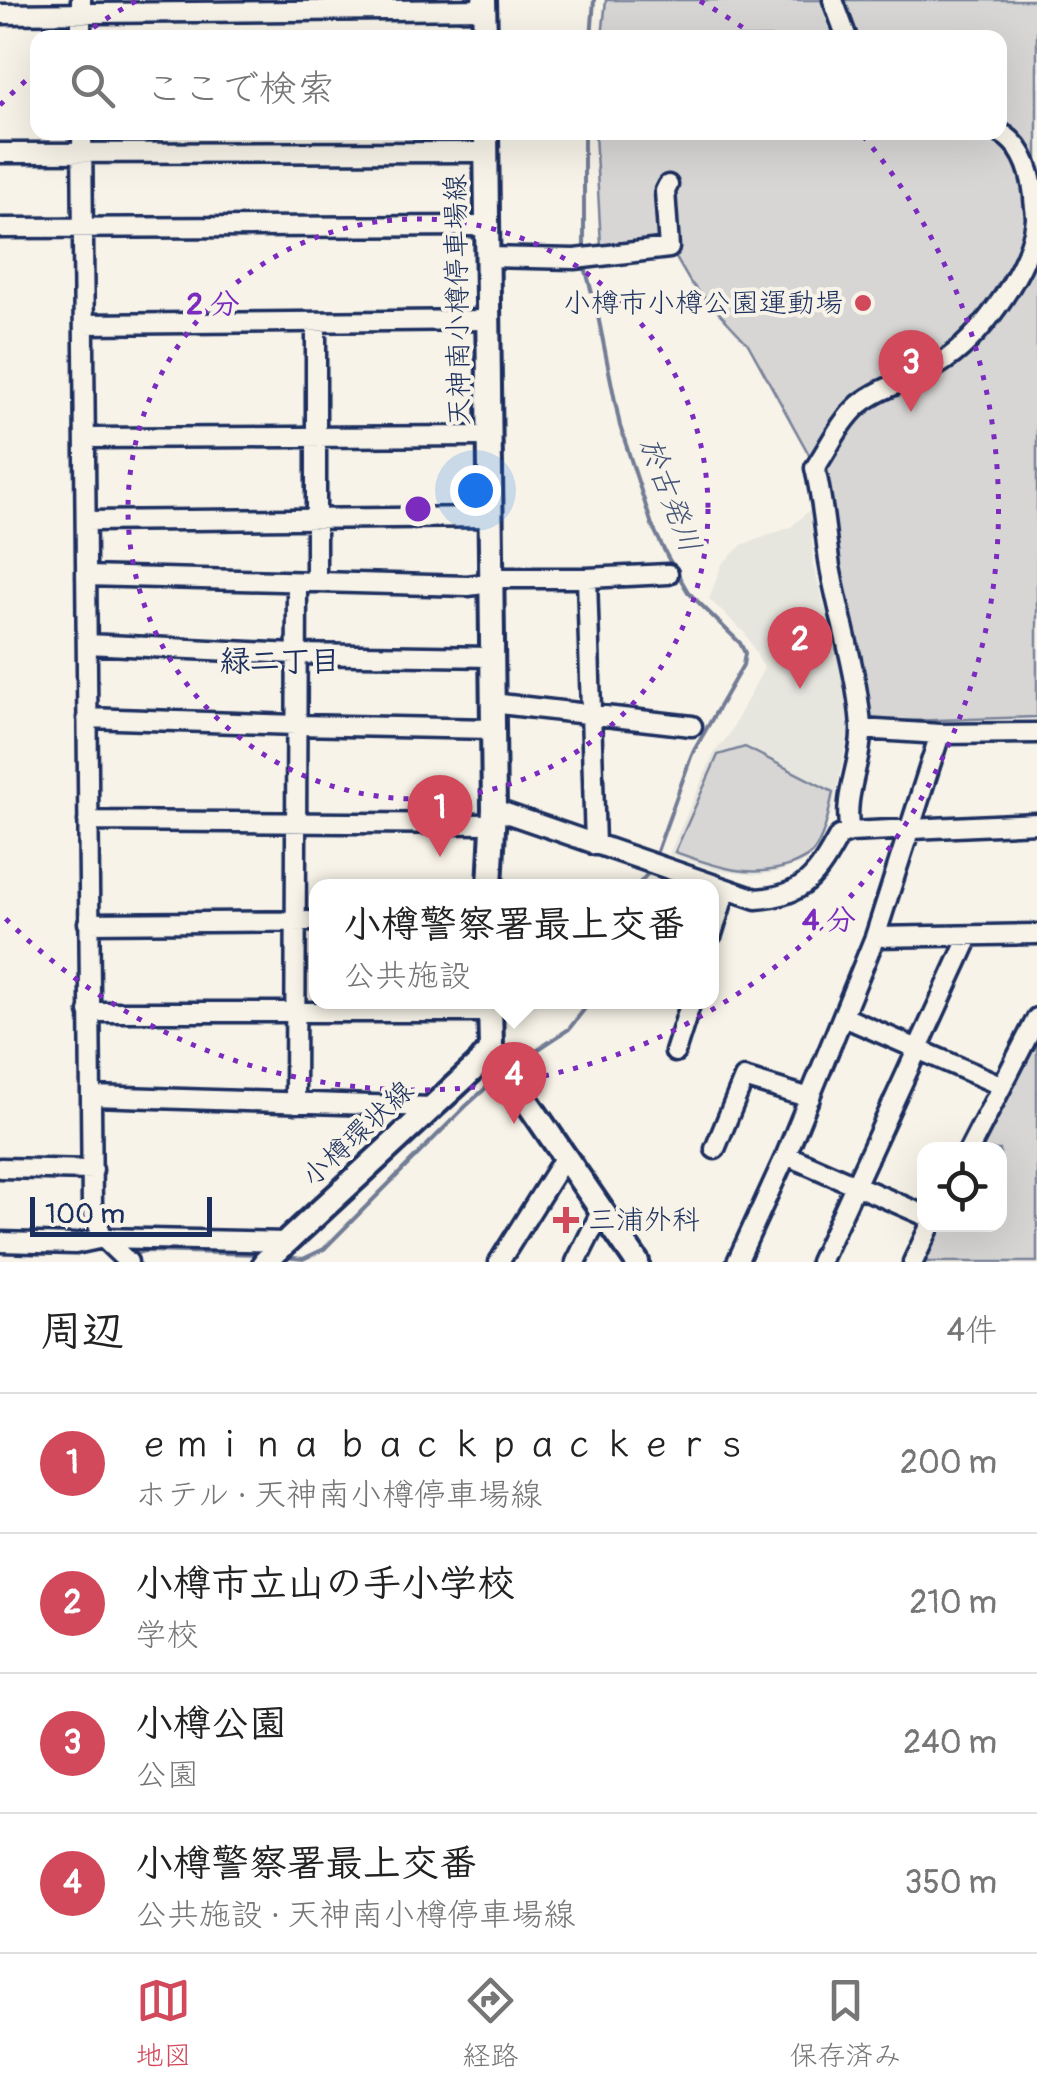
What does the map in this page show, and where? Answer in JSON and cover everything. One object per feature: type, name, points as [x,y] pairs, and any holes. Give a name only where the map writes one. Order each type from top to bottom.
[{"type":"main road","name":"天神南小樽停車場線","points":[[486,142],[494,816],[490,879]]},
{"type":"main road","points":[[490,1009],[502,1063],[637,1262]]},
{"type":"main road","name":"小樽環状線","points":[[277,1251],[432,1107],[502,1063]]},
{"type":"street","points":[[833,0],[844,30]]},
{"type":"street","points":[[0,14],[81,7],[484,5]]},
{"type":"street","points":[[850,832],[846,814],[861,729],[815,468],[856,408],[881,389],[946,360],[973,336],[1005,294],[1028,249],[1036,219],[1035,185],[1024,156],[1007,136]]},
{"type":"street","points":[[82,140],[92,1208],[108,1243],[127,1262]]},
{"type":"street","points":[[0,153],[82,155],[486,142]]},
{"type":"street","points":[[487,257],[574,259],[669,248],[668,185]]},
{"type":"street","points":[[0,228],[487,226]]},
{"type":"street","points":[[84,324],[488,320]]},
{"type":"street","points":[[295,1103],[297,1012],[307,921],[298,824],[295,654],[316,518],[316,322]]},
{"type":"street","points":[[87,438],[490,436]]},
{"type":"street","points":[[86,520],[490,517]]},
{"type":"street","points":[[86,576],[468,586],[501,578],[668,574]]},
{"type":"street","points":[[587,578],[595,845]]},
{"type":"street","points":[[87,644],[492,658]]},
{"type":"street","points":[[492,703],[692,726]]},
{"type":"street","points":[[87,718],[493,729]]},
{"type":"street","points":[[861,729],[940,734],[1037,733]]},
{"type":"street","points":[[737,1262],[844,1018],[875,936],[940,734]]},
{"type":"street","points":[[88,821],[298,824],[494,816],[696,879]]},
{"type":"street","points":[[719,887],[756,898],[790,894],[821,869],[840,836],[850,832],[1037,823]]},
{"type":"street","points":[[719,912],[726,889]]},
{"type":"street","points":[[88,924],[307,921]]},
{"type":"street","points":[[875,936],[1037,934]]},
{"type":"street","points":[[820,1262],[970,936]]},
{"type":"street","points":[[89,1012],[413,1009]]},
{"type":"street","points":[[675,1052],[688,1009]]},
{"type":"street","points":[[844,1018],[1000,1086]]},
{"type":"street","points":[[972,1142],[1037,1018]]},
{"type":"street","points":[[715,1149],[744,1078],[810,1098]]},
{"type":"street","points":[[93,1096],[432,1107]]},
{"type":"street","points":[[786,1154],[917,1212]]},
{"type":"street","points":[[499,1262],[566,1155]]},
{"type":"street","points":[[0,1168],[93,1170]]},
{"type":"street","points":[[576,1262],[602,1210]]},
{"type":"street","points":[[913,1262],[927,1232]]},
{"type":"street","points":[[0,1242],[277,1251]]},
{"type":"shaded area","points":[[606,0],[1037,0],[1037,717],[871,722],[839,588],[823,480],[748,344],[690,282],[672,251],[602,264],[595,140],[1007,140],[1007,30],[603,30]]},
{"type":"shaded area","points":[[811,509],[813,565],[853,709],[832,812],[813,857],[799,865],[757,875],[719,871],[669,854],[714,753],[729,735],[764,668],[745,633],[709,599],[722,564],[742,545],[791,527]]},
{"type":"shaded area","points":[[745,747],[833,792],[820,840],[808,857],[776,869],[747,871],[675,852],[718,755]]},
{"type":"shaded area","points":[[1037,1020],[1037,1262],[915,1262],[930,1232],[1007,1232],[1007,1142],[976,1142]]},
{"type":"waterway","name":"於古発川","points":[[592,30],[594,0]]},
{"type":"waterway","name":"於古発川","points":[[584,140],[584,254]]},
{"type":"waterway","name":"於古発川","points":[[584,263],[620,426],[652,525],[688,592],[740,643],[745,653],[743,665],[692,754],[655,857]]},
{"type":"waterway","name":"於古発川","points":[[643,879],[650,871]]},
{"type":"waterway","name":"於古発川","points":[[513,1066],[569,1029],[585,1009]]},
{"type":"waterway","name":"於古発川","points":[[285,1257],[303,1259],[324,1249],[497,1078]]},
{"type":"waterway","name":"於古発川","points":[[131,1255],[144,1251],[261,1254]]},
{"type":"place","name":"小樽市小樽公園運動場","points":[[863,303]]},
{"type":"place","name":"小樽公園","points":[[911,412]]},
{"type":"place","name":"小樽市立山の手小学校","points":[[800,689]]},
{"type":"place","name":"ｅｍｉｎａ ｂａｃｋｐａｃｋｅｒｓ","points":[[440,857]]},
{"type":"place","name":"小樽警察署最上交番","points":[[514,1124]]},
{"type":"place","name":"三浦外科","points":[[566,1220]]},
{"type":"district","name":"緑二丁目","points":[[280,661]]}]
